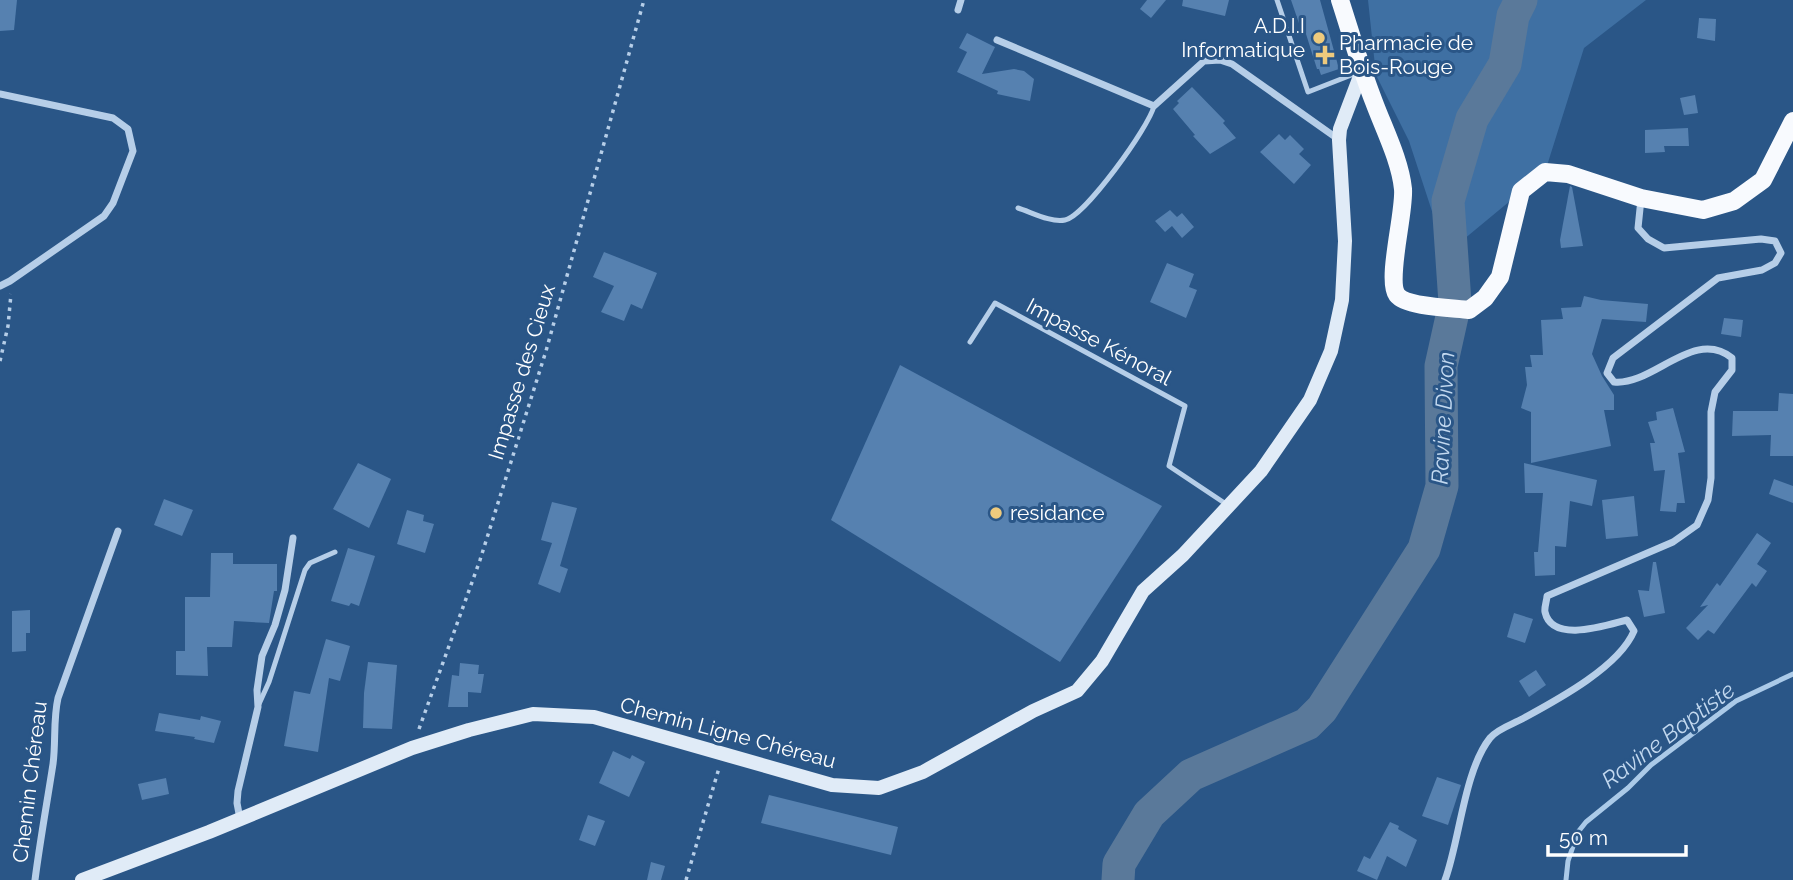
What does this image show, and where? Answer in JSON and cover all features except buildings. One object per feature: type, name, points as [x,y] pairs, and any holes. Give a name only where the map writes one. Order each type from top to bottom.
[{"type":"main road","points":[[1340,0],[1403,187],[1393,284],[1397,296],[1408,302],[1469,310],[1485,298],[1500,277],[1521,191],[1545,172],[1568,174],[1641,198],[1703,210],[1734,201],[1763,180],[1793,121]]},
{"type":"street","points":[[958,10],[961,0]]},
{"type":"street","points":[[997,40],[1154,106],[1205,61],[1220,60],[1231,64],[1339,140]]},
{"type":"street","name":"Chemin Ligne Chéreau","points":[[82,880],[412,748],[533,714],[594,717],[832,785],[879,788],[923,772],[1033,711],[1077,691],[1102,661],[1143,591],[1183,555],[1261,471],[1310,400],[1331,351],[1342,299],[1345,241],[1339,140],[1340,129],[1362,71]]},
{"type":"street","points":[[0,94],[113,118],[128,129],[133,151],[113,203],[104,216],[0,286]]},
{"type":"street","points":[[1445,880],[1472,775],[1480,754],[1492,735],[1577,689],[1629,644],[1634,631],[1628,620],[1579,630],[1562,630],[1550,622],[1544,611],[1548,596],[1673,542],[1697,525],[1709,500],[1712,478],[1711,412],[1715,392],[1732,370],[1731,358],[1722,350],[1707,347],[1627,383],[1614,382],[1607,373],[1613,358],[1718,278],[1762,270],[1775,263],[1781,253],[1774,241],[1761,239],[1664,248],[1648,239],[1638,228],[1641,198]]},
{"type":"street","name":"Chemin Chéreau","points":[[35,880],[53,763],[54,716],[58,698],[118,531]]},
{"type":"street","points":[[240,819],[238,791],[258,707],[257,690],[262,656],[282,602],[293,537]]},
{"type":"lane","points":[[1278,0],[1308,92],[1362,71]]},
{"type":"lane","points":[[1018,208],[1063,221],[1076,216],[1090,202],[1140,135],[1154,106]]},
{"type":"lane","name":"Impasse Kénoral","points":[[970,342],[995,303],[1185,406],[1169,466],[1230,506]]},
{"type":"lane","points":[[258,707],[269,682],[305,570],[310,563],[335,552]]},
{"type":"path","name":"Impasse des Cieux","points":[[412,748],[480,560],[546,351],[644,0]]},
{"type":"path","points":[[0,361],[8,326],[10,281]]},
{"type":"path","points":[[685,880],[724,753]]},
{"type":"shaded area","points":[[1368,0],[1646,0],[1584,48],[1545,172],[1446,254],[1409,141],[1376,75]]},
{"type":"waterway","name":"Ravine Divon","points":[[1118,880],[1119,864],[1149,814],[1191,775],[1307,724],[1322,709],[1424,549],[1442,486],[1441,366],[1455,303],[1448,201],[1472,119],[1505,64],[1513,16],[1521,0]]},
{"type":"waterway","name":"Ravine Baptiste","points":[[1566,880],[1568,861],[1578,832],[1586,822],[1628,788],[1651,765],[1736,701],[1793,674]]},
{"type":"place","name":"A.D.I.I Informatique","points":[[1319,38]]},
{"type":"place","name":"Pharmacie de Bois-Rouge","points":[[1325,55]]},
{"type":"place","name":"residance","points":[[996,513]]}]
